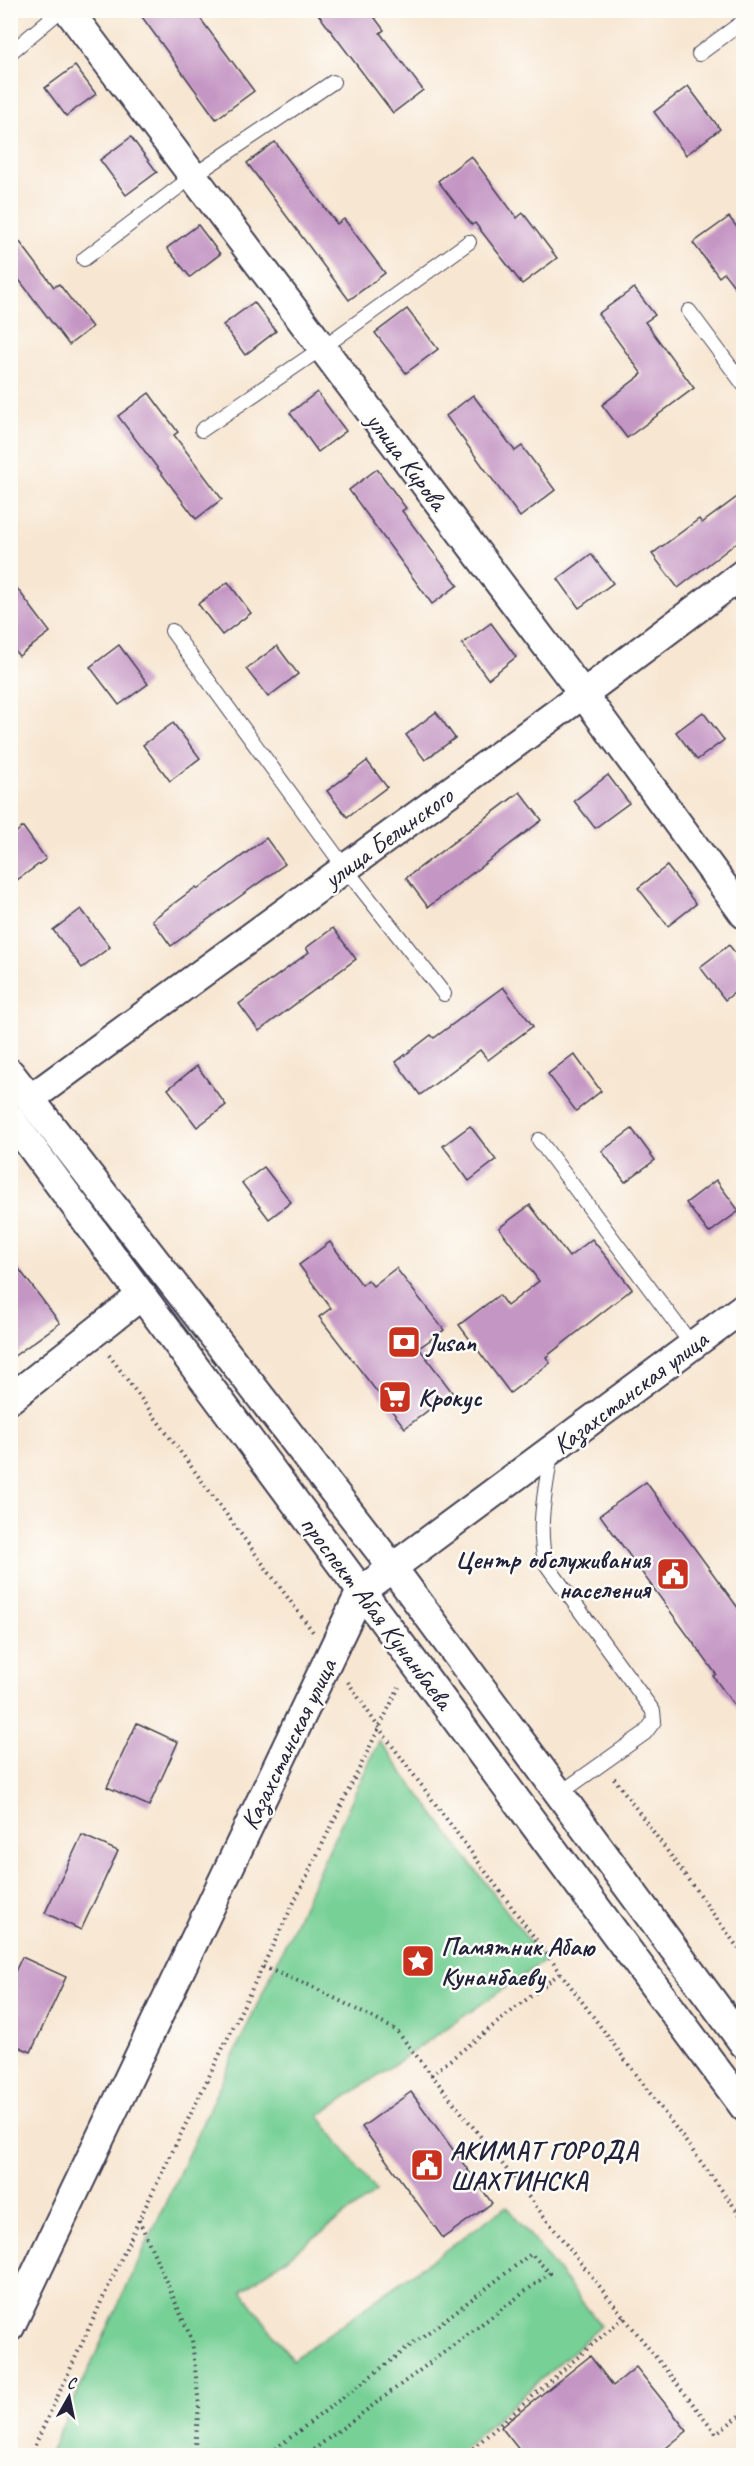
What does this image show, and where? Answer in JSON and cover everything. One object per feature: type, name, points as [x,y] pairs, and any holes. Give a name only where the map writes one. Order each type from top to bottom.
[{"type":"street","name":"улица Кирова","points":[[68,10],[583,694],[744,915]]},
{"type":"street","name":"улица Белинского","points":[[20,1108],[744,573]]},
{"type":"street","name":"проспект Абая Кунанбаева","points":[[10,1073],[20,1108],[142,1295],[744,2107]]},
{"type":"street","name":"проспект Абая Кунанбаева","points":[[20,1108],[393,1567],[744,2044]]},
{"type":"street","points":[[10,1399],[142,1295]]},
{"type":"street","name":"Казахстанская улица","points":[[10,2327],[361,1591],[744,1307]]},
{"type":"lane","points":[[10,53],[61,10]]},
{"type":"lane","points":[[699,54],[744,21]]},
{"type":"lane","points":[[84,259],[193,176],[333,82]]},
{"type":"lane","points":[[202,430],[322,348],[469,242]]},
{"type":"lane","points":[[690,311],[744,385]]},
{"type":"lane","points":[[172,631],[345,868],[444,994]]},
{"type":"lane","points":[[539,1140],[692,1345]]},
{"type":"lane","points":[[551,1451],[542,1522],[542,1549],[546,1564],[652,1711],[654,1721],[650,1729],[560,1794]]},
{"type":"path","points":[[93,1334],[330,1656],[379,1728],[744,2220]]},
{"type":"path","points":[[30,2456],[139,2220],[412,1659]]},
{"type":"path","points":[[603,1763],[744,1956]]},
{"type":"path","points":[[262,1966],[311,1986],[396,2030],[716,2433],[744,2413]]},
{"type":"path","points":[[431,2074],[560,1973]]},
{"type":"path","points":[[139,2220],[192,2340],[199,2406],[194,2456]]},
{"type":"path","points":[[266,2456],[531,2254],[550,2273],[305,2456]]},
{"type":"path","points":[[464,2456],[624,2317]]},
{"type":"green space","points":[[379,1741],[544,1961],[319,2116],[376,2192],[242,2291],[292,2360],[507,2206],[601,2326],[456,2455],[49,2455]]},
{"type":"building","points":[[137,10],[194,10],[254,91],[216,119]]},
{"type":"building","points":[[315,10],[369,10],[384,30],[380,33],[423,90],[393,113]]},
{"type":"building","points":[[75,66],[96,94],[66,116],[45,88]]},
{"type":"building","points":[[688,86],[720,129],[686,155],[654,112]]},
{"type":"building","points":[[131,137],[157,172],[126,195],[100,160]]},
{"type":"building","points":[[275,142],[337,224],[344,219],[385,273],[349,300],[247,163]]},
{"type":"building","points":[[471,156],[517,218],[523,213],[557,258],[522,284],[475,223],[472,225],[438,181]]},
{"type":"building","points":[[729,217],[744,236],[744,299],[724,273],[719,277],[693,243]]},
{"type":"building","points":[[198,225],[220,254],[190,277],[167,248]]},
{"type":"building","points":[[10,229],[54,287],[59,284],[92,327],[69,345],[10,268]]},
{"type":"building","points":[[634,288],[655,315],[645,322],[694,388],[627,438],[602,405],[642,374],[598,314]]},
{"type":"building","points":[[254,302],[276,331],[245,355],[223,325]]},
{"type":"building","points":[[407,309],[438,349],[406,373],[375,333]]},
{"type":"building","points":[[317,392],[346,431],[318,452],[290,413]]},
{"type":"building","points":[[149,393],[178,432],[174,435],[222,499],[196,519],[118,416]]},
{"type":"building","points":[[473,395],[515,451],[522,446],[555,490],[520,517],[446,416]]},
{"type":"building","points":[[377,469],[406,508],[402,511],[458,585],[432,604],[349,490]]},
{"type":"building","points":[[744,492],[744,537],[678,588],[652,554],[699,519],[702,523]]},
{"type":"building","points":[[591,554],[613,583],[579,608],[558,579]]},
{"type":"building","points":[[10,579],[50,632],[19,656],[10,645]]},
{"type":"building","points":[[228,582],[251,613],[222,635],[198,604]]},
{"type":"building","points":[[491,623],[516,657],[488,679],[462,644]]},
{"type":"building","points":[[119,645],[148,684],[119,705],[90,667]]},
{"type":"building","points":[[277,646],[298,674],[268,697],[246,669]]},
{"type":"building","points":[[436,712],[455,738],[425,760],[406,735]]},
{"type":"building","points":[[703,712],[724,740],[697,760],[676,732]]},
{"type":"building","points":[[173,723],[200,758],[170,781],[143,745]]},
{"type":"building","points":[[367,761],[387,787],[347,817],[327,791]]},
{"type":"building","points":[[608,775],[629,803],[595,828],[574,801]]},
{"type":"building","points":[[520,792],[542,820],[428,907],[406,878]]},
{"type":"building","points":[[23,827],[46,859],[10,885],[10,837]]},
{"type":"building","points":[[266,838],[285,864],[171,946],[152,920]]},
{"type":"building","points":[[667,866],[696,904],[668,926],[638,888]]},
{"type":"building","points":[[81,909],[110,947],[82,968],[53,930]]},
{"type":"building","points":[[333,928],[356,959],[259,1031],[239,1004],[309,952],[306,948]]},
{"type":"building","points":[[729,945],[744,964],[744,985],[725,1000],[700,967]]},
{"type":"building","points":[[503,987],[533,1026],[488,1060],[480,1050],[420,1095],[396,1062],[431,1035],[434,1038]]},
{"type":"building","points":[[574,1054],[601,1091],[576,1111],[548,1074]]},
{"type":"building","points":[[197,1066],[226,1105],[197,1127],[168,1089]]},
{"type":"building","points":[[470,1126],[496,1160],[469,1181],[443,1146]]},
{"type":"building","points":[[632,1129],[655,1160],[625,1182],[602,1151]]},
{"type":"building","points":[[264,1167],[291,1202],[269,1219],[242,1183]]},
{"type":"building","points":[[716,1180],[739,1211],[709,1233],[686,1203]]},
{"type":"building","points":[[530,1205],[569,1257],[592,1239],[632,1289],[546,1357],[550,1363],[510,1393],[459,1325],[499,1295],[507,1306],[539,1281],[499,1228]]},
{"type":"building","points":[[330,1242],[362,1285],[368,1280],[373,1286],[396,1268],[444,1330],[419,1348],[452,1392],[405,1428],[319,1317],[331,1308],[299,1265]]},
{"type":"building","points":[[10,1257],[60,1323],[10,1359]]},
{"type":"building","points":[[646,1482],[744,1616],[744,1719],[713,1676],[716,1674],[600,1515]]},
{"type":"building","points":[[137,1723],[178,1742],[149,1806],[107,1787]]},
{"type":"building","points":[[82,1835],[118,1851],[81,1930],[45,1913]]},
{"type":"building","points":[[22,1957],[66,1977],[31,2052],[10,2043],[10,1982]]},
{"type":"building","name":"АКИМАТ ГОРОДА ШАХТИНСКА","points":[[411,2092],[492,2203],[443,2238],[362,2127]]},
{"type":"building","points":[[590,2356],[613,2386],[636,2367],[687,2431],[656,2456],[524,2456],[501,2427]]},
{"type":"place","name":"Jusan","points":[[404,1342]]},
{"type":"place","name":"Крокус","points":[[395,1397]]},
{"type":"place","name":"Центр обслуживания населения","points":[[673,1574]]},
{"type":"place","name":"Памятник Абаю Кунанбаеву","points":[[418,1961]]},
{"type":"place","name":"АКИМАТ ГОРОДА ШАХТИНСКА","points":[[427,2165]]}]
